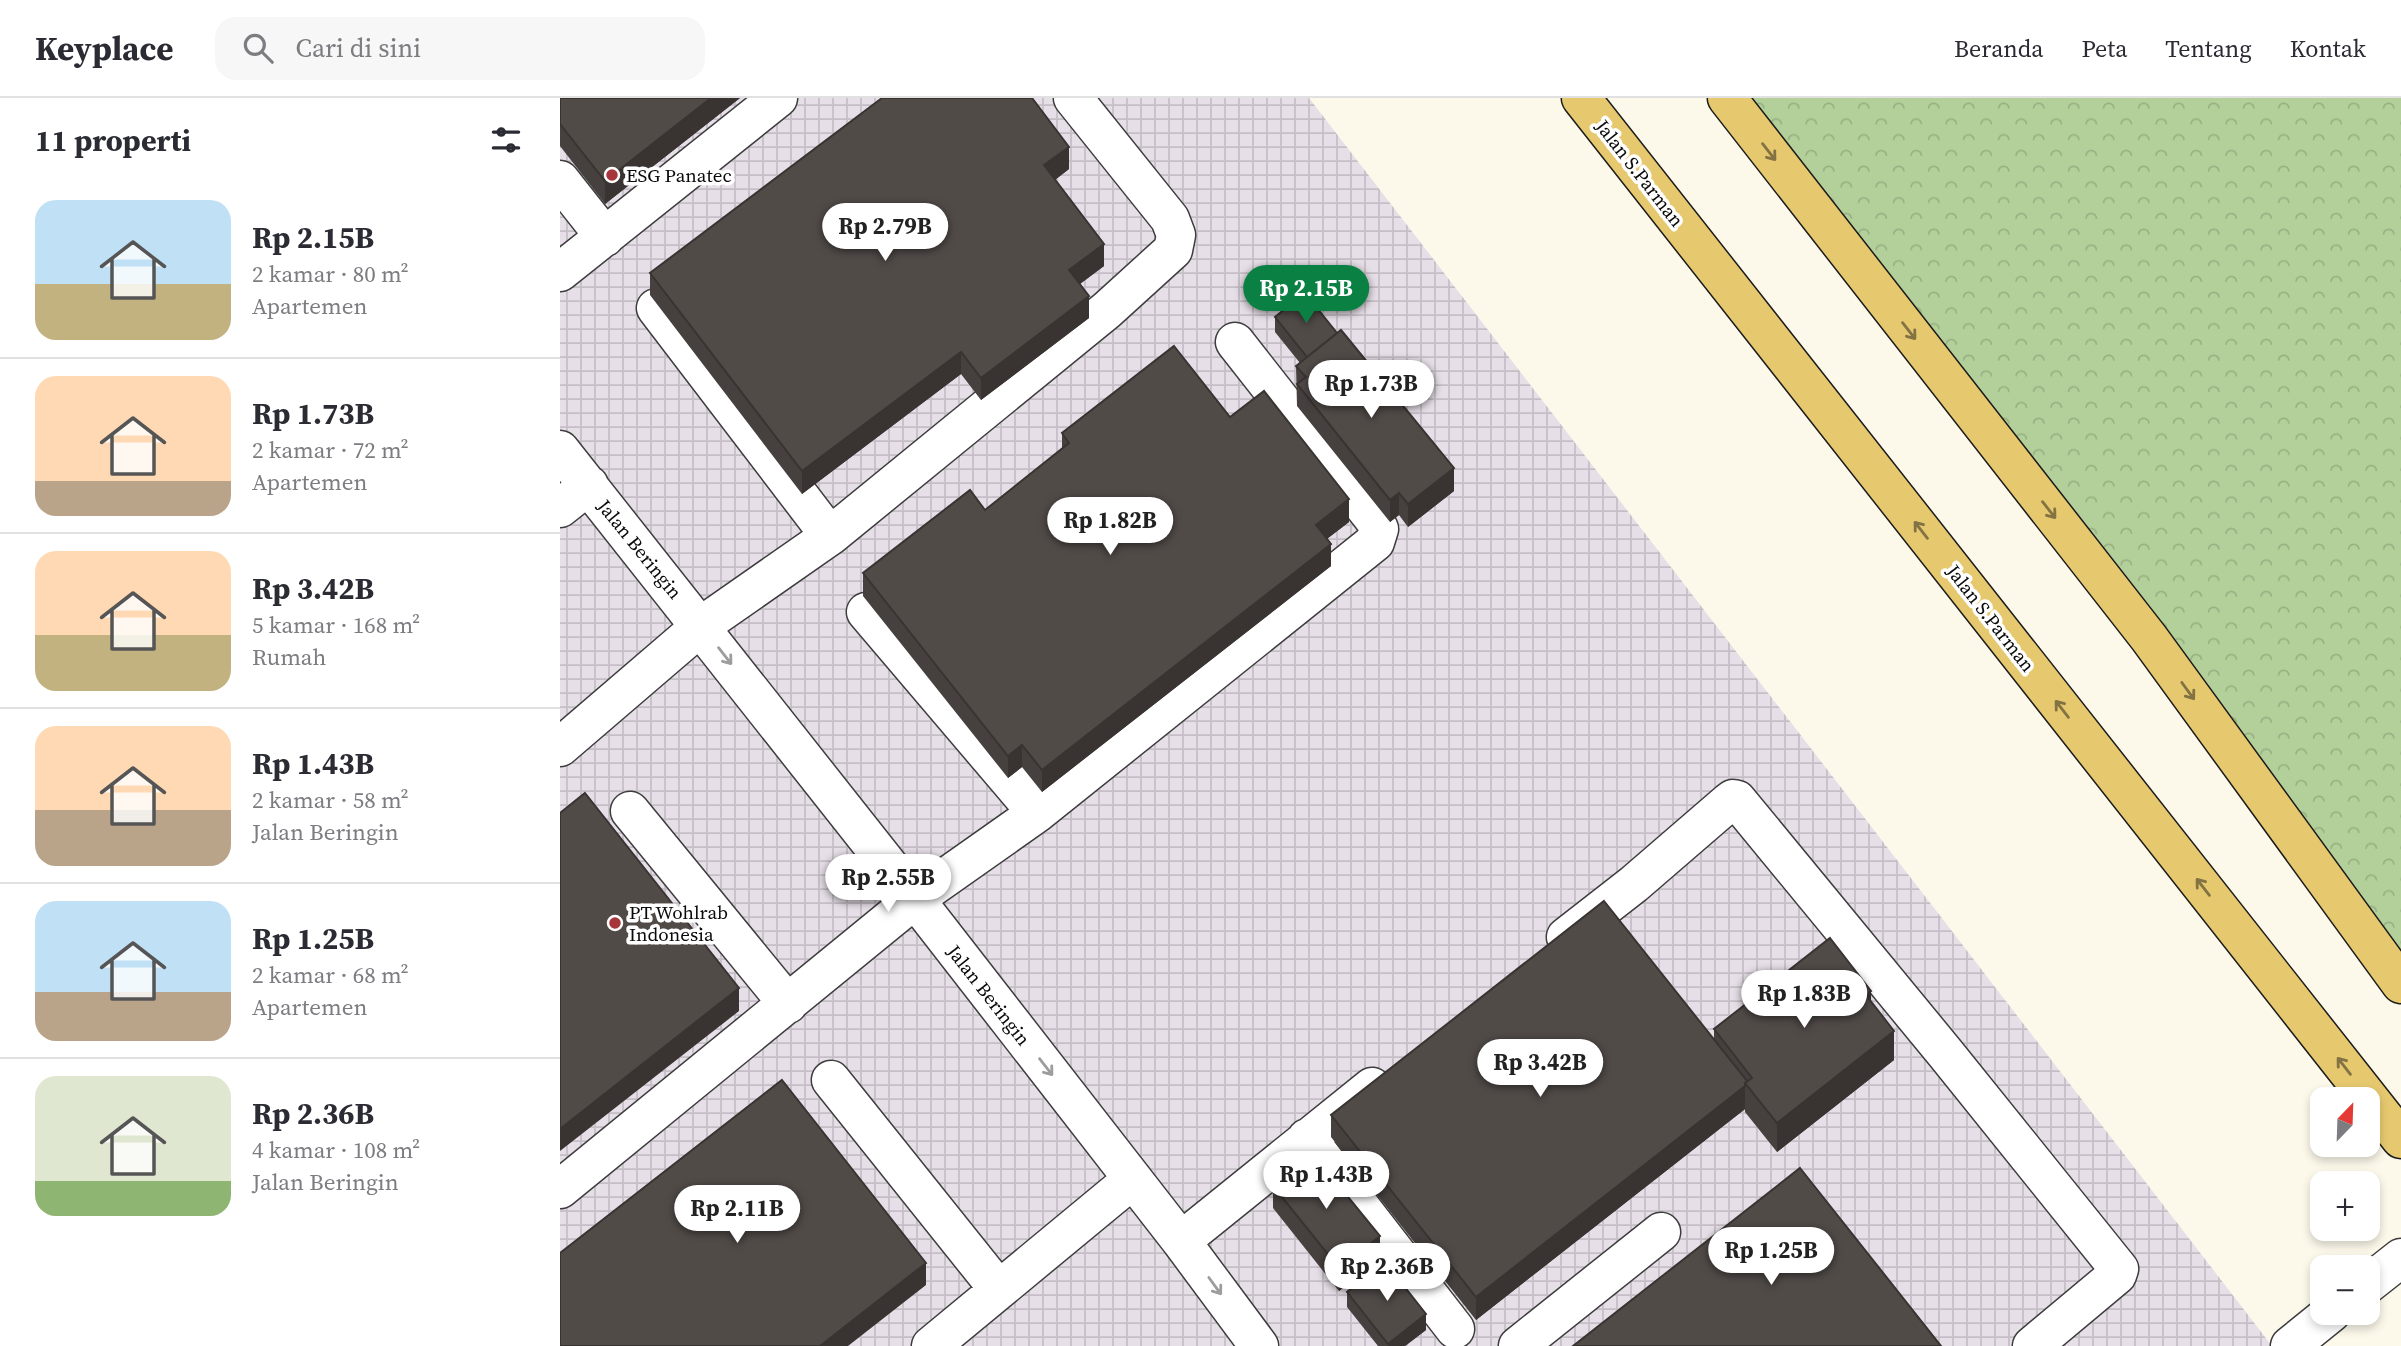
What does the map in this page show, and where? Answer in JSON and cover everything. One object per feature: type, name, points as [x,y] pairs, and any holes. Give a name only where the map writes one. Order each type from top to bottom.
[{"type":"main road","name":"Jalan S.Parman","points":[[1581,98],[2401,1139]]},
{"type":"main road","points":[[1727,98],[2149,638],[2401,984]]},
{"type":"street","points":[[560,272],[778,98]]},
{"type":"street","points":[[560,747],[701,626],[830,536],[1107,310],[1173,250],[1176,235],[1170,219],[1073,98]]},
{"type":"street","points":[[560,180],[605,237]]},
{"type":"street","points":[[656,308],[830,536]]},
{"type":"street","points":[[560,1189],[915,900],[1037,813],[1376,542],[1379,529],[1374,519],[1235,342]]},
{"type":"street","name":"Jalan Beringin","points":[[560,450],[574,497],[701,626],[1133,1179],[1259,1346]]},
{"type":"street","points":[[866,612],[1037,813]]},
{"type":"street","points":[[1536,961],[1634,884],[1729,802],[1737,800],[2119,1269],[2117,1275],[2032,1346]]},
{"type":"street","points":[[629,811],[788,1004]]},
{"type":"street","points":[[1181,1241],[1394,1070]]},
{"type":"street","points":[[831,1080],[999,1290]]},
{"type":"street","points":[[1307,1138],[1453,1340]]},
{"type":"street","points":[[931,1346],[1133,1179]]},
{"type":"street","points":[[1518,1346],[1661,1232]]},
{"type":"street","points":[[2380,1275],[2401,1258]]},
{"type":"street","points":[[2290,1346],[2316,1325]]},
{"type":"shaded area","points":[[560,98],[1309,98],[2272,1346],[560,1346]]},
{"type":"green space","points":[[1727,98],[2401,98],[2401,976]]},
{"type":"building","name":"ESG Panatec","points":[[560,98],[711,98],[605,181],[560,124]]},
{"type":"building","points":[[882,98],[1032,98],[1069,147],[1044,165],[1104,244],[1069,270],[1089,296],[981,378],[961,352],[802,471],[650,273]]},
{"type":"building","points":[[1305,293],[1337,333],[1307,357],[1275,317]]},
{"type":"building","points":[[1341,330],[1454,468],[1408,504],[1399,493],[1390,500],[1297,384],[1306,377],[1296,366]]},
{"type":"building","points":[[1174,346],[1230,417],[1264,391],[1349,499],[1316,525],[1331,544],[1042,770],[1022,745],[1008,756],[863,573],[970,490],[985,510],[1069,443],[1062,433]]},
{"type":"building","name":"PT Wohlrab Indonesia","points":[[585,793],[739,988],[560,1129],[560,813]]},
{"type":"building","points":[[1604,901],[1747,1081],[1745,1086],[1476,1297],[1331,1115]]},
{"type":"building","points":[[1830,938],[1871,991],[1866,995],[1894,1031],[1777,1123],[1745,1083],[1752,1078],[1714,1029]]},
{"type":"building","points":[[782,1080],[926,1263],[820,1346],[560,1346],[560,1253]]},
{"type":"building","points":[[1313,1154],[1380,1236],[1339,1268],[1273,1186]]},
{"type":"building","points":[[1800,1168],[1941,1346],[1573,1346]]},
{"type":"building","points":[[1385,1262],[1426,1314],[1388,1344],[1347,1292]]},
{"type":"place","name":"ESG Panatec","points":[[612,175]]},
{"type":"place","name":"PT Wohlrab Indonesia","points":[[615,923]]}]
